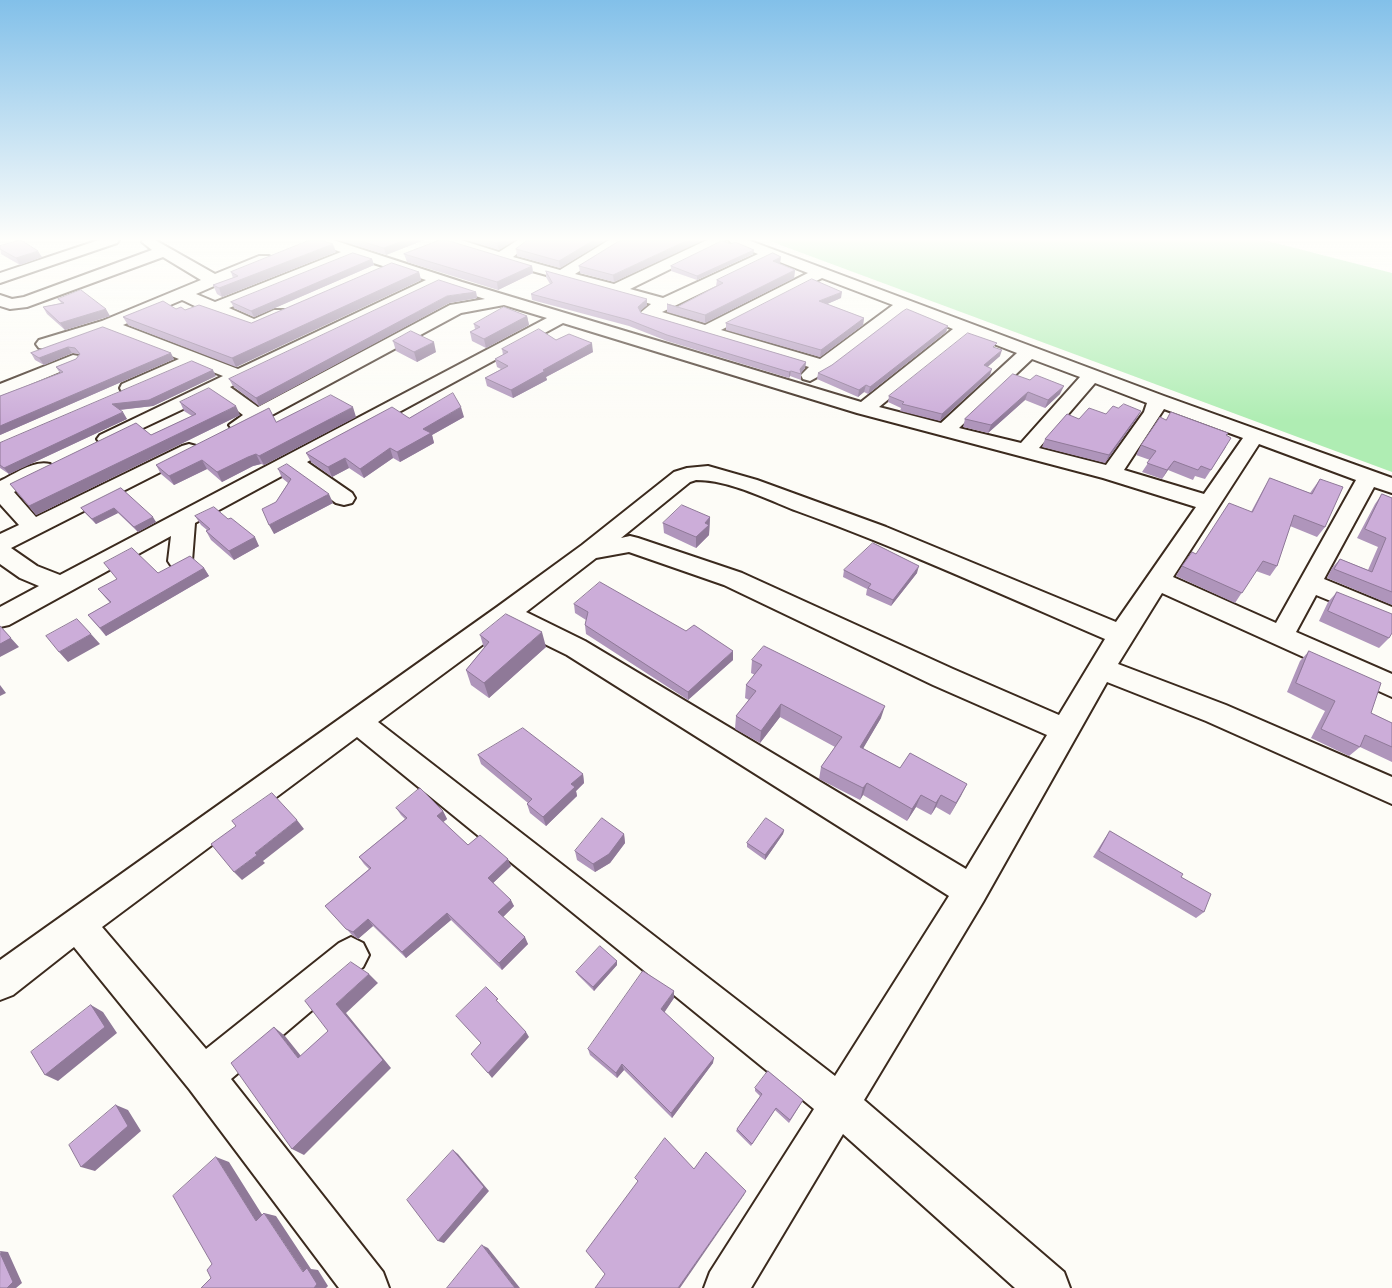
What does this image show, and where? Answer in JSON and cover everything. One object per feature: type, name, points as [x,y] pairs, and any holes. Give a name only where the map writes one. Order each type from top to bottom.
[{"type":"street","points":[[0,300],[10,304],[19,304]]},
{"type":"street","points":[[0,311],[30,300]]},
{"type":"street","points":[[45,344],[108,326],[169,300]]},
{"type":"street","points":[[195,300],[254,325],[289,350]]},
{"type":"street","points":[[213,309],[232,300]]},
{"type":"street","points":[[90,446],[396,300]]},
{"type":"street","points":[[492,300],[621,334],[864,410],[1026,451],[1208,503]]},
{"type":"street","points":[[654,300],[664,303]]},
{"type":"street","points":[[621,334],[670,300]]},
{"type":"street","points":[[707,330],[766,300]]},
{"type":"street","points":[[895,300],[1157,400],[1392,486]]},
{"type":"street","points":[[0,544],[258,416],[456,310],[466,306],[497,302],[540,326]]},
{"type":"street","points":[[792,387],[824,366],[905,304]]},
{"type":"street","points":[[254,325],[297,307]]},
{"type":"street","points":[[648,314],[824,366]]},
{"type":"street","points":[[0,618],[540,326],[561,317]]},
{"type":"street","points":[[108,326],[238,376]]},
{"type":"street","points":[[864,410],[966,327]]},
{"type":"street","points":[[945,430],[1030,351]]},
{"type":"street","points":[[115,394],[194,359]]},
{"type":"street","points":[[0,391],[73,360]]},
{"type":"street","points":[[1026,451],[1056,414],[1092,375]]},
{"type":"street","points":[[216,386],[258,416]]},
{"type":"street","points":[[1111,474],[1154,412],[1157,400]]},
{"type":"street","points":[[726,1288],[971,891],[1121,635],[1255,435]]},
{"type":"street","points":[[33,527],[0,490],[63,460]]},
{"type":"street","points":[[290,461],[344,498]]},
{"type":"street","points":[[0,982],[590,551],[629,531],[682,477],[695,473],[723,476],[878,532],[1121,635]]},
{"type":"street","points":[[1281,636],[1368,477]]},
{"type":"street","points":[[180,561],[184,519]]},
{"type":"street","points":[[629,531],[943,677],[1066,731]]},
{"type":"street","points":[[0,552],[24,571],[43,580],[62,584]]},
{"type":"street","points":[[1157,580],[1392,686]]},
{"type":"street","points":[[1310,583],[1392,618]]},
{"type":"street","points":[[506,614],[576,648],[971,891]]},
{"type":"street","points":[[1102,669],[1216,713],[1392,791]]},
{"type":"street","points":[[357,721],[839,1104],[1048,1288]]},
{"type":"street","points":[[77,924],[204,1076],[367,1288]]},
{"type":"street","points":[[204,1076],[351,955]]},
{"type":"green space","points":[[929,300],[1392,300],[1392,472]]},
{"type":"building","points":[[60,300],[94,300],[106,309],[60,323],[43,307],[64,303]]},
{"type":"building","points":[[236,300],[276,300],[251,311],[231,302]]},
{"type":"building","points":[[305,300],[358,300],[232,358],[123,317],[163,301],[176,309],[181,307],[185,310],[199,305],[251,323]]},
{"type":"building","points":[[396,300],[439,300],[256,398],[229,379]]},
{"type":"building","points":[[554,300],[646,300],[638,307],[641,313],[806,362],[800,369],[801,374],[789,372],[667,335],[629,320]]},
{"type":"building","points":[[690,300],[735,300],[705,315],[677,307]]},
{"type":"building","points":[[771,300],[821,300],[819,301],[864,318],[821,350],[726,323]]},
{"type":"building","points":[[504,307],[527,316],[484,339],[470,332],[480,327],[474,324]]},
{"type":"building","points":[[907,309],[948,326],[870,387],[866,385],[859,390],[818,373],[832,365]]},
{"type":"building","points":[[103,327],[171,353],[0,426],[0,396],[63,372],[56,367],[76,359],[80,354],[75,348],[68,347],[39,358],[31,353]]},
{"type":"building","points":[[539,329],[556,340],[569,334],[592,343],[511,390],[485,378],[508,366],[495,359],[508,352],[502,349]]},
{"type":"building","points":[[411,331],[434,342],[414,352],[393,341]]},
{"type":"building","points":[[968,333],[997,343],[993,347],[1002,350],[984,365],[992,369],[942,414],[902,404],[904,402],[889,396]]},
{"type":"building","points":[[192,361],[213,370],[149,400],[112,404],[123,412],[4,468],[0,465],[0,443]]},
{"type":"building","points":[[1013,374],[1030,380],[1036,375],[1064,386],[1048,400],[1028,392],[991,425],[965,419]]},
{"type":"building","points":[[209,388],[236,406],[29,506],[10,484],[136,423],[151,435],[196,414],[180,402]]},
{"type":"building","points":[[453,393],[461,407],[423,429],[431,433],[397,452],[390,448],[360,469],[345,458],[328,467],[306,453],[392,407],[409,418]]},
{"type":"building","points":[[331,395],[353,407],[259,456],[256,454],[248,457],[217,472],[202,460],[169,476],[156,465],[269,408],[276,422]]},
{"type":"building","points":[[1124,404],[1141,411],[1109,455],[1045,439],[1067,414],[1079,419],[1089,408],[1106,414],[1113,406],[1118,408]]},
{"type":"building","points":[[1171,412],[1228,433],[1226,435],[1231,438],[1211,470],[1201,466],[1198,470],[1174,461],[1167,470],[1147,463],[1156,451],[1141,445],[1160,417],[1166,420]]},
{"type":"building","points":[[287,464],[329,494],[269,525],[262,509],[276,502],[291,479],[278,469]]},
{"type":"building","points":[[1270,478],[1312,494],[1320,479],[1343,487],[1325,527],[1294,515],[1277,566],[1263,561],[1242,593],[1182,566],[1192,552],[1196,554],[1229,503],[1252,512]]},
{"type":"building","points":[[121,488],[153,517],[134,527],[114,508],[92,519],[81,508]]},
{"type":"building","points":[[1382,494],[1392,498],[1392,592],[1334,569],[1340,559],[1372,572],[1386,538],[1365,529]]},
{"type":"building","points":[[682,505],[710,517],[705,523],[709,525],[696,537],[663,523]]},
{"type":"building","points":[[214,507],[255,537],[229,551],[206,531],[210,529],[195,516]]},
{"type":"building","points":[[873,543],[919,566],[893,600],[868,588],[871,584],[844,570]]},
{"type":"building","points":[[132,548],[158,573],[190,556],[204,568],[100,628],[88,615],[111,602],[98,589],[117,579],[104,563]]},
{"type":"building","points":[[600,582],[686,631],[694,625],[733,651],[688,692],[585,625],[588,612],[574,604]]},
{"type":"building","points":[[1337,592],[1392,614],[1392,633],[1389,638],[1328,611]]},
{"type":"building","points":[[506,614],[542,632],[484,683],[466,670],[489,642],[480,635]]},
{"type":"building","points":[[77,619],[91,634],[59,652],[46,636]]},
{"type":"building","points":[[0,626],[11,638],[0,644]]},
{"type":"building","points":[[764,646],[885,706],[860,747],[900,768],[910,753],[967,784],[956,803],[941,795],[936,803],[921,795],[912,809],[867,783],[863,788],[821,767],[842,737],[781,704],[761,731],[736,716],[756,691],[746,685],[762,665],[752,660]]},
{"type":"building","points":[[1309,651],[1381,683],[1371,713],[1392,723],[1392,747],[1365,735],[1360,747],[1321,729],[1335,701],[1296,683]]},
{"type":"building","points":[[523,728],[583,774],[571,784],[575,787],[543,817],[527,804],[532,799],[478,755]]},
{"type":"building","points":[[420,788],[443,811],[437,816],[468,845],[480,835],[508,859],[488,878],[511,900],[498,912],[525,937],[499,963],[447,913],[402,952],[368,919],[353,932],[346,929],[325,906],[371,868],[359,857],[407,818],[396,808]]},
{"type":"building","points":[[272,793],[297,820],[255,853],[257,855],[234,872],[211,844],[236,826],[232,821]]},
{"type":"building","points":[[602,818],[624,834],[609,854],[593,864],[575,851]]},
{"type":"building","points":[[766,818],[784,830],[765,855],[747,843]]},
{"type":"building","points":[[1110,831],[1183,874],[1181,877],[1211,894],[1204,912],[1099,851]]},
{"type":"building","points":[[600,946],[617,961],[593,987],[576,972]]},
{"type":"building","points":[[351,962],[369,974],[336,1004],[383,1060],[292,1149],[231,1063],[274,1027],[298,1058],[328,1031],[305,1001]]},
{"type":"building","points":[[643,971],[674,991],[661,1009],[714,1058],[671,1113],[622,1064],[616,1073],[588,1049]]},
{"type":"building","points":[[486,987],[526,1032],[488,1073],[471,1054],[481,1043],[456,1016]]},
{"type":"building","points":[[91,1005],[105,1027],[45,1075],[31,1052]]},
{"type":"building","points":[[768,1071],[803,1100],[790,1120],[776,1108],[752,1144],[737,1129],[762,1094],[755,1088]]},
{"type":"building","points":[[116,1105],[128,1126],[81,1167],[69,1145]]},
{"type":"building","points":[[665,1138],[694,1169],[706,1152],[746,1191],[678,1288],[595,1288],[605,1274],[586,1251],[638,1181],[635,1178]]},
{"type":"building","points":[[453,1150],[484,1187],[438,1241],[407,1200]]},
{"type":"building","points":[[216,1157],[256,1221],[264,1213],[303,1272],[307,1268],[317,1284],[314,1288],[201,1288],[211,1278],[207,1270],[212,1264],[173,1196]]},
{"type":"building","points":[[482,1245],[515,1288],[447,1288]]},
{"type":"building","points":[[0,1253],[13,1282],[7,1288],[0,1288]]}]
